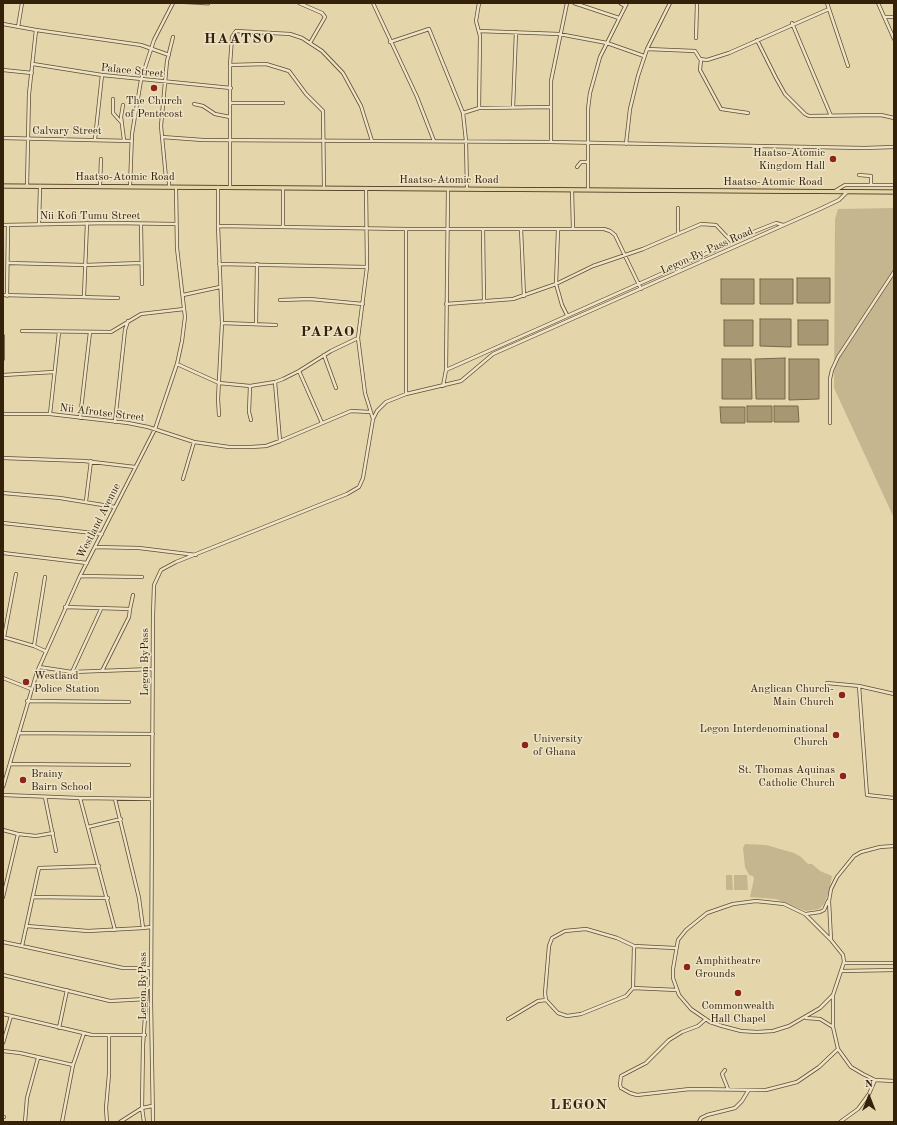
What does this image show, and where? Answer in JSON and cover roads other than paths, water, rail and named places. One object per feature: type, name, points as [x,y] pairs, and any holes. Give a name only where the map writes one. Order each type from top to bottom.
[{"type":"main road","name":"Haatso-Atomic Road","points":[[3,186],[894,192]]},
{"type":"street","points":[[18,27],[22,3]]},
{"type":"street","points":[[130,186],[131,141],[141,80],[151,48],[173,3]]},
{"type":"street","points":[[299,3],[322,13],[325,17],[310,43]]},
{"type":"street","points":[[373,3],[417,97],[434,142]]},
{"type":"street","points":[[479,3],[476,21],[479,31],[479,108]]},
{"type":"street","points":[[551,142],[552,81],[567,3]]},
{"type":"street","points":[[574,3],[588,4],[619,18]]},
{"type":"street","points":[[620,3],[625,7]]},
{"type":"street","points":[[588,190],[588,109],[590,93],[600,57],[627,3]]},
{"type":"street","points":[[626,144],[632,97],[644,56],[670,3]]},
{"type":"street","points":[[696,38],[697,3]]},
{"type":"street","points":[[827,3],[848,66]]},
{"type":"street","points":[[878,3],[894,39]]},
{"type":"street","points":[[701,60],[707,60],[729,53],[829,9]]},
{"type":"street","points":[[884,17],[894,17]]},
{"type":"street","points":[[3,24],[151,48],[168,55]]},
{"type":"street","points":[[792,24],[831,116]]},
{"type":"street","points":[[390,42],[429,29],[463,113],[466,141],[467,188]]},
{"type":"street","points":[[27,186],[28,139],[36,30]]},
{"type":"street","points":[[230,187],[230,65],[232,37],[236,31],[284,33],[296,36],[310,43],[330,57],[343,73],[361,106],[372,141]]},
{"type":"street","points":[[479,31],[560,34],[607,43],[644,56]]},
{"type":"street","points":[[513,108],[516,32]]},
{"type":"street","points":[[169,186],[169,181],[166,178],[162,137],[162,116],[168,55],[174,37]]},
{"type":"street","points":[[758,40],[776,78],[786,94],[800,110],[809,116],[876,115],[894,118]]},
{"type":"street","points":[[647,49],[695,51],[701,60],[700,70],[721,109],[748,113]]},
{"type":"street","name":"Palace Street","points":[[33,64],[102,76],[231,88]]},
{"type":"street","points":[[230,65],[266,64],[289,71],[306,94],[324,113],[324,188]]},
{"type":"street","points":[[3,70],[32,73]]},
{"type":"street","points":[[95,139],[102,76]]},
{"type":"street","points":[[113,99],[113,113],[121,123],[124,132],[124,140]]},
{"type":"street","points":[[231,103],[283,103]]},
{"type":"street","points":[[194,104],[203,106],[216,114],[230,117]]},
{"type":"street","points":[[121,123],[123,105]]},
{"type":"street","points":[[463,113],[479,108],[551,107]]},
{"type":"street","points":[[162,137],[203,140],[324,142],[466,141],[864,148],[894,147]]},
{"type":"street","name":"Calvary Street","points":[[3,138],[131,141]]},
{"type":"street","points":[[100,186],[101,159]]},
{"type":"street","points":[[577,167],[582,162],[588,162]]},
{"type":"street","points":[[860,175],[871,176],[871,185]]},
{"type":"street","points":[[836,191],[845,185],[894,185]]},
{"type":"street","points":[[39,224],[40,186]]},
{"type":"street","name":"Westland Avenue","points":[[3,787],[31,689],[45,651],[80,576],[155,429],[177,364],[184,331],[184,309],[178,259],[176,187]]},
{"type":"street","points":[[218,187],[219,264],[222,323],[218,399],[219,415]]},
{"type":"street","points":[[283,188],[283,227]]},
{"type":"street","points":[[366,188],[367,267],[358,338],[364,393],[373,419]]},
{"type":"street","points":[[443,386],[446,370],[448,188]]},
{"type":"street","points":[[572,190],[573,229]]},
{"type":"street","name":"Legon By-Pass Road","points":[[443,386],[461,381],[493,354],[783,226],[839,200],[848,191]]},
{"type":"street","points":[[678,208],[678,233]]},
{"type":"street","points":[[84,296],[87,223]]},
{"type":"street","name":"Nii Kofi Tumu Street","points":[[3,225],[87,223],[141,225],[176,224]]},
{"type":"street","points":[[446,304],[508,301],[524,296],[556,284],[593,266],[701,224],[710,223],[716,225],[728,239],[733,241],[776,223],[783,226]]},
{"type":"street","points":[[7,296],[9,263],[8,225]]},
{"type":"street","points":[[141,225],[142,284]]},
{"type":"street","points":[[218,226],[406,229],[573,229],[610,231],[615,235],[626,254],[641,289]]},
{"type":"street","points":[[406,229],[406,394]]},
{"type":"street","points":[[483,229],[484,302]]},
{"type":"street","points":[[520,229],[524,296]]},
{"type":"street","points":[[558,230],[556,284],[562,305],[567,315]]},
{"type":"street","points":[[446,370],[726,245]]},
{"type":"street","points":[[9,263],[85,265],[142,263]]},
{"type":"street","points":[[219,264],[367,267]]},
{"type":"street","points":[[256,324],[257,264]]},
{"type":"street","points":[[830,423],[830,379],[832,370],[838,357],[894,272]]},
{"type":"street","points":[[183,295],[220,287]]},
{"type":"street","points":[[3,295],[118,298]]},
{"type":"street","points":[[280,300],[310,299],[363,304]]},
{"type":"street","points":[[22,331],[111,332],[128,321],[145,313],[184,309]]},
{"type":"street","points":[[115,422],[125,330],[128,321]]},
{"type":"street","points":[[222,323],[276,325]]},
{"type":"street","points":[[119,327],[125,330]]},
{"type":"street","points":[[50,414],[59,332]]},
{"type":"street","points":[[80,418],[90,332]]},
{"type":"street","points":[[3,336],[3,359]]},
{"type":"street","points":[[177,364],[219,383],[250,386],[274,382],[299,371],[324,355],[358,338]]},
{"type":"street","points":[[324,355],[336,388]]},
{"type":"street","points":[[299,371],[322,423]]},
{"type":"street","points":[[3,375],[54,372]]},
{"type":"street","points":[[274,382],[278,407],[280,441]]},
{"type":"street","points":[[250,386],[249,416],[251,420]]},
{"type":"street","name":"Legon ByPass","points":[[153,1122],[151,927],[154,585],[161,570],[176,562],[197,555],[347,494],[359,487],[363,478],[373,419],[377,411],[386,402],[406,394],[443,386]]},
{"type":"street","name":"Nii Afrotse Street","points":[[3,414],[50,414],[115,422],[155,429],[194,442],[220,446],[261,446],[280,441],[351,411],[370,412]]},
{"type":"street","points":[[183,479],[194,442]]},
{"type":"street","points":[[3,458],[91,461],[135,467]]},
{"type":"street","points":[[86,501],[91,461]]},
{"type":"street","points":[[3,493],[86,501],[115,507]]},
{"type":"street","points":[[3,522],[102,534]]},
{"type":"street","points":[[95,546],[139,548],[197,555]]},
{"type":"street","points":[[3,553],[87,563]]},
{"type":"street","points":[[16,574],[3,637],[34,646],[45,651]]},
{"type":"street","points":[[80,576],[142,577]]},
{"type":"street","points":[[34,646],[45,577]]},
{"type":"street","points":[[102,671],[129,617],[133,596]]},
{"type":"street","points":[[65,607],[130,609]]},
{"type":"street","points":[[72,672],[101,609]]},
{"type":"street","points":[[39,667],[63,672],[154,669]]},
{"type":"street","points":[[3,678],[31,689]]},
{"type":"street","points":[[827,683],[859,686],[894,694]]},
{"type":"street","points":[[859,686],[867,796],[894,798]]},
{"type":"street","points":[[28,701],[129,702]]},
{"type":"street","points":[[19,733],[153,734]]},
{"type":"street","points":[[10,764],[129,765]]},
{"type":"street","points":[[3,795],[152,799]]},
{"type":"street","points":[[45,797],[56,851]]},
{"type":"street","points":[[80,798],[108,898],[115,930]]},
{"type":"street","points":[[115,799],[139,898],[143,928]]},
{"type":"street","points":[[88,827],[121,819]]},
{"type":"street","points":[[3,830],[18,834],[36,836],[53,833]]},
{"type":"street","points":[[3,897],[18,834]]},
{"type":"street","points":[[831,940],[829,901],[831,889],[837,877],[854,856],[866,850],[894,846]]},
{"type":"street","points":[[22,946],[39,868],[99,866]]},
{"type":"street","points":[[33,897],[108,898]]},
{"type":"street","points":[[806,914],[824,910],[829,901]]},
{"type":"street","points":[[833,995],[820,1008],[806,1018],[789,1026],[773,1031],[757,1032],[728,1028],[706,1019],[691,1009],[679,995],[674,978],[675,948],[678,940],[696,921],[707,913],[733,904],[769,902],[789,906],[806,914],[843,955],[844,963],[833,995],[833,1027],[838,1050],[851,1067],[875,1080],[894,1081]]},
{"type":"street","points":[[27,926],[63,930],[115,930],[151,927]]},
{"type":"street","points":[[634,946],[633,988],[626,996],[567,1016],[558,1013],[546,1000],[545,993],[548,946],[552,938],[565,931],[586,929],[598,931],[634,946],[675,948]]},
{"type":"street","points":[[3,942],[123,968],[152,968]]},
{"type":"street","points":[[844,963],[894,963]]},
{"type":"street","points":[[842,971],[894,970]]},
{"type":"street","points":[[3,975],[115,1001],[146,999]]},
{"type":"street","points":[[144,1122],[142,1108],[146,999],[147,989],[151,986]]},
{"type":"street","points":[[633,988],[677,990]]},
{"type":"street","points":[[59,1028],[67,990]]},
{"type":"street","points":[[508,1019],[538,1001],[546,1000]]},
{"type":"street","points":[[3,1014],[84,1033],[110,1036],[145,1035]]},
{"type":"street","points":[[3,1043],[11,1016]]},
{"type":"street","points":[[806,1018],[820,1019],[833,1027]]},
{"type":"street","points":[[706,1019],[698,1026],[682,1032],[669,1040],[646,1063],[621,1076],[620,1085],[624,1090],[637,1095],[690,1089],[728,1089],[748,1091],[766,1090],[796,1082],[819,1067],[838,1050]]},
{"type":"street","points":[[62,1122],[73,1065],[84,1033]]},
{"type":"street","points":[[107,1122],[106,1108],[110,1036]]},
{"type":"street","points":[[3,1051],[20,1053],[73,1065]]},
{"type":"street","points":[[25,1122],[27,1098],[38,1058]]},
{"type":"street","points":[[725,1070],[722,1074],[728,1089]]},
{"type":"street","points":[[840,1122],[858,1109],[869,1094],[875,1080]]},
{"type":"street","points":[[698,1122],[701,1118],[707,1115],[735,1108],[742,1101],[748,1091]]},
{"type":"street","points":[[120,1122],[142,1108],[152,1106]]},
{"type":"waterway","points":[[175,3],[209,5],[211,3]]},
{"type":"place","name":"The Church of Pentecost","points":[[154,88]]},
{"type":"place","name":"Haatso-Atomic Kingdom Hall","points":[[833,159]]},
{"type":"place","name":"Westland Police Station","points":[[26,682]]},
{"type":"place","name":"Anglican Church- Main Church","points":[[842,695]]},
{"type":"place","name":"Legon Interdenominational Church","points":[[836,735]]},
{"type":"place","name":"University of Ghana","points":[[525,745]]},
{"type":"place","name":"St. Thomas Aquinas Catholic Church","points":[[843,776]]},
{"type":"place","name":"Brainy Bairn School","points":[[23,780]]},
{"type":"place","name":"Amphitheatre Grounds","points":[[687,967]]},
{"type":"place","name":"Commonwealth Hall Chapel","points":[[738,993]]},
{"type":"district","name":"HAATSO","points":[[239,39]]},
{"type":"district","name":"PAPAO","points":[[328,332]]},
{"type":"district","name":"LEGON","points":[[579,1105]]}]
